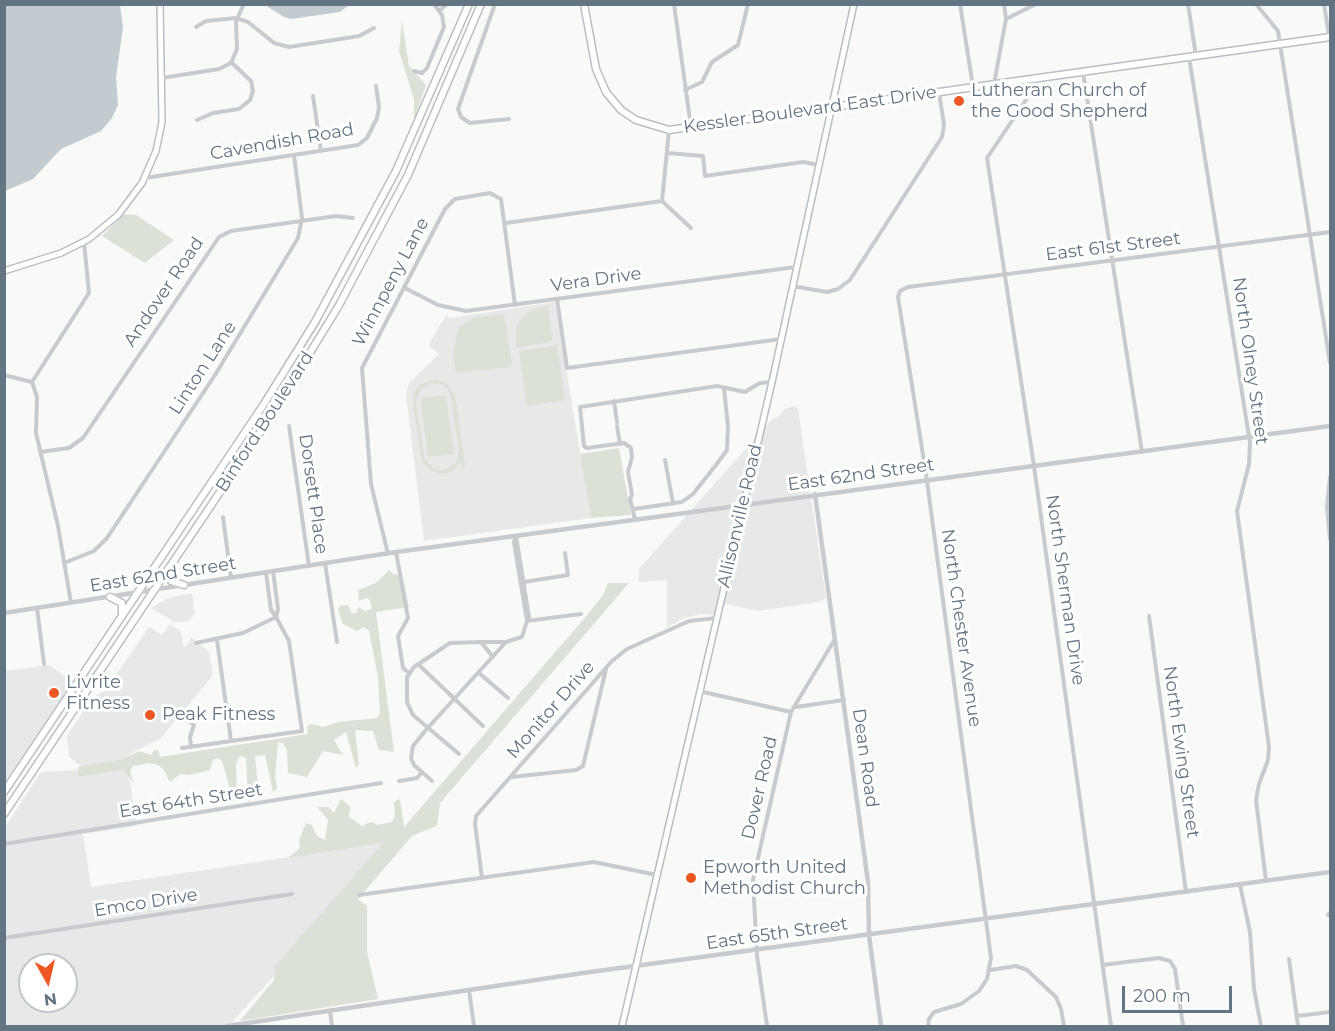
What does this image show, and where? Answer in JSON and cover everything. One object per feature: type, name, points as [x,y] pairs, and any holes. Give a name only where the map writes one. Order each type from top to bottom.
[{"type":"main road","points":[[4,271],[61,253],[84,242],[118,215],[145,178],[161,131],[160,4]]},
{"type":"main road","name":"Binford Boulevard","points":[[4,792],[270,395],[333,291],[409,144],[469,4]]},
{"type":"main road","name":"Binford Boulevard","points":[[4,814],[301,368],[352,284],[421,149],[481,4]]},
{"type":"main road","name":"Kessler Boulevard East Drive","points":[[584,4],[596,69],[606,92],[621,110],[636,120],[669,130],[1330,37]]},
{"type":"main road","name":"Allisonville Road","points":[[622,1026],[772,382],[853,5]]},
{"type":"main road","points":[[168,569],[171,580],[184,585]]},
{"type":"main road","points":[[110,597],[122,603],[120,620]]},
{"type":"street","points":[[162,78],[221,69],[231,62],[237,51],[236,18],[244,4]]},
{"type":"street","points":[[414,71],[422,73],[427,68],[444,27],[434,4]]},
{"type":"street","points":[[439,12],[447,4]]},
{"type":"street","points":[[495,4],[458,109],[462,118],[470,123],[509,119]]},
{"type":"street","points":[[674,4],[691,128]]},
{"type":"street","points":[[686,90],[702,82],[712,62],[738,45],[748,4]]},
{"type":"street","points":[[960,4],[973,87]]},
{"type":"street","points":[[994,84],[1006,19],[1004,4]]},
{"type":"street","points":[[1006,19],[1036,4]]},
{"type":"street","name":"North Olney Street","points":[[1188,4],[1192,56],[1249,438],[1249,460],[1237,511],[1269,745],[1268,760],[1259,782],[1256,800],[1266,881]]},
{"type":"street","points":[[1256,4],[1261,14],[1276,27],[1280,44],[1330,363]]},
{"type":"street","points":[[1324,4],[1330,37]]},
{"type":"street","points":[[196,27],[206,21],[236,18],[248,22],[273,42],[286,46],[359,36],[374,28]]},
{"type":"street","points":[[197,120],[213,113],[239,109],[249,102],[253,91],[251,81],[231,62]]},
{"type":"street","points":[[1082,72],[1142,452]]},
{"type":"street","name":"North Sherman Drive","points":[[1036,78],[1032,91],[987,158],[1034,466],[1111,1026]]},
{"type":"street","name":"Cavendish Road","points":[[145,178],[357,146],[366,139],[379,113],[376,86]]},
{"type":"street","points":[[792,286],[827,292],[838,289],[850,280],[942,137],[944,124],[939,92]]},
{"type":"street","points":[[313,96],[321,151]]},
{"type":"street","points":[[662,201],[669,130]]},
{"type":"street","points":[[667,153],[703,156],[705,176],[803,162],[819,165]]},
{"type":"street","name":"Linton Lane","points":[[64,563],[94,551],[107,538],[259,306],[298,238],[302,221],[294,155]]},
{"type":"street","name":"Winnpeny Lane","points":[[388,554],[371,484],[369,438],[361,376],[366,357],[450,203],[462,197],[490,193],[499,196],[503,203],[506,223]]},
{"type":"street","points":[[514,305],[506,223],[662,201]]},
{"type":"street","points":[[662,201],[691,228]]},
{"type":"street","name":"Andover Road","points":[[40,452],[69,448],[83,438],[216,239],[231,231],[336,216],[353,218]]},
{"type":"street","name":"East 61st Street","points":[[900,291],[908,287],[1330,232]]},
{"type":"street","points":[[32,382],[89,293],[84,242]]},
{"type":"street","name":"Vera Drive","points":[[405,288],[438,305],[458,311],[796,267]]},
{"type":"street","name":"North Chester Avenue","points":[[900,291],[898,297],[927,479],[987,919],[991,954],[990,970]]},
{"type":"street","points":[[557,299],[567,368],[781,339]]},
{"type":"street","points":[[4,375],[32,382]]},
{"type":"street","points":[[32,382],[37,394],[34,421],[71,601]]},
{"type":"street","points":[[635,519],[630,498],[632,495],[628,472],[632,457],[631,447],[620,444],[587,448],[584,446],[579,409],[583,405],[717,386],[745,392],[760,383],[772,382]]},
{"type":"street","points":[[634,509],[682,502],[697,488],[727,450],[728,427],[724,387]]},
{"type":"street","points":[[614,401],[620,444]]},
{"type":"street","name":"Dorsett Place","points":[[289,426],[309,566]]},
{"type":"street","name":"East 62nd Street","points":[[4,613],[396,552],[1330,426]]},
{"type":"street","points":[[665,460],[673,504]]},
{"type":"street","points":[[1330,477],[1327,500],[1330,539]]},
{"type":"street","name":"Dean Road","points":[[815,494],[869,884],[868,935],[881,1026]]},
{"type":"street","points":[[223,517],[231,578]]},
{"type":"street","points":[[459,754],[418,721],[409,709],[406,683],[409,673],[446,644],[513,642],[522,637],[527,621],[514,542],[516,536]]},
{"type":"street","points":[[396,552],[408,617],[398,636],[403,668],[409,673]]},
{"type":"street","points":[[522,582],[568,575],[564,553]]},
{"type":"street","points":[[325,563],[337,642]]},
{"type":"street","points":[[196,643],[218,640],[253,630],[276,617],[278,609],[273,572]]},
{"type":"street","points":[[182,748],[302,730],[289,641],[271,610],[266,573]]},
{"type":"street","points":[[37,608],[44,664]]},
{"type":"street","points":[[527,621],[581,614]]},
{"type":"street","name":"North Ewing Street","points":[[1149,616],[1186,892]]},
{"type":"street","name":"Monitor Drive","points":[[482,878],[475,819],[607,668],[627,649],[689,621],[716,618]]},
{"type":"street","points":[[699,691],[791,712],[835,639]]},
{"type":"street","points":[[218,640],[231,741]]},
{"type":"street","points":[[481,642],[494,657]]},
{"type":"street","points":[[432,781],[412,762],[411,753],[414,745],[506,642]]},
{"type":"street","points":[[419,665],[483,726]]},
{"type":"street","points":[[511,777],[576,770],[583,766],[607,668]]},
{"type":"street","points":[[479,673],[508,698]]},
{"type":"street","points":[[796,707],[844,700]]},
{"type":"street","name":"Dover Road","points":[[767,1026],[753,884],[791,712]]},
{"type":"street","points":[[186,718],[195,726],[190,737],[191,747]]},
{"type":"street","points":[[399,781],[417,778],[422,772]]},
{"type":"street","name":"East 64th Street","points":[[4,844],[381,783]]},
{"type":"street","points":[[359,896],[597,862],[657,875]]},
{"type":"street","name":"East 65th Street","points":[[227,1026],[636,966],[1330,872]]},
{"type":"street","points":[[1239,885],[1250,932],[1254,989],[1261,1026]]},
{"type":"street","name":"Emco Drive","points":[[4,938],[292,894]]},
{"type":"street","points":[[1102,965],[1159,958],[1170,961],[1175,969],[1183,1026]]},
{"type":"street","points":[[1289,959],[1298,1026]]},
{"type":"street","points":[[928,1026],[929,1019],[934,1012],[961,1004],[974,996],[985,984],[990,970],[1016,966],[1027,970],[1056,997],[1064,1026]]},
{"type":"street","points":[[469,990],[474,1026]]},
{"type":"street","points":[[330,1011],[332,1026]]},
{"type":"street","points":[[1297,1016],[1330,1012]]},
{"type":"shaded area","points":[[5,4],[120,5],[123,27],[116,77],[118,105],[112,118],[101,131],[61,149],[33,179],[5,191]]},
{"type":"shaded area","points":[[265,5],[349,5],[340,12],[291,19]]},
{"type":"shaded area","points":[[402,21],[409,66],[426,85],[414,121],[414,99],[399,51]]},
{"type":"shaded area","points":[[124,214],[136,215],[174,240],[145,263],[102,236]]},
{"type":"shaded area","points":[[555,302],[591,518],[424,541],[406,394],[409,383],[439,354],[429,346],[430,342],[446,315],[451,318]]},
{"type":"shaded area","points":[[548,305],[552,339],[550,342],[516,348],[516,328],[521,319],[528,312]]},
{"type":"shaded area","points":[[504,314],[512,363],[509,367],[456,373],[453,351],[459,327],[473,318]]},
{"type":"shaded area","points":[[557,345],[565,400],[527,406],[519,351]]},
{"type":"shaded area","points":[[435,379],[447,384],[455,395],[465,466],[462,467],[460,462],[454,470],[444,474],[431,471],[422,462],[413,403],[414,393],[419,385]],"holes":[[[432,383],[443,385],[450,393],[459,450],[456,463],[444,470],[433,468],[425,460],[416,403],[420,390]]]},
{"type":"shaded area","points":[[446,395],[454,454],[428,457],[420,398]]},
{"type":"shaded area","points":[[794,406],[798,409],[826,598],[820,602],[758,611],[726,604],[714,615],[701,614],[685,618],[667,627],[667,580],[639,582],[639,569],[774,417],[777,418],[785,409]]},
{"type":"shaded area","points":[[619,448],[631,515],[591,518],[580,454]]},
{"type":"shaded area","points":[[389,570],[393,574],[402,575],[409,607],[376,612],[394,752],[379,750],[373,731],[355,730],[359,764],[356,768],[346,732],[334,740],[343,755],[323,751],[307,777],[288,773],[287,750],[283,743],[278,742],[275,777],[277,789],[273,792],[265,755],[255,756],[259,796],[248,801],[246,758],[240,756],[236,764],[237,799],[234,802],[222,761],[218,758],[213,760],[210,770],[189,775],[180,774],[170,782],[164,770],[150,763],[133,766],[130,772],[134,784],[124,770],[78,777],[78,767],[124,759],[139,751],[152,755],[154,750],[158,750],[160,757],[308,734],[307,726],[311,724],[324,727],[338,722],[377,718],[380,713],[378,677],[369,631],[364,627],[357,631],[343,624],[338,610],[340,606],[348,605],[352,613],[356,613],[359,607],[364,611],[372,609],[370,600],[366,598],[359,601],[358,590],[376,583]]},
{"type":"shaded area","points":[[608,583],[629,583],[440,803],[437,826],[412,836],[358,899],[367,906],[367,952],[378,999],[240,1021],[274,980],[275,966],[383,843],[288,858],[300,848],[299,840],[306,823],[312,825],[317,836],[325,840],[328,820],[317,807],[329,807],[334,813],[341,799],[350,806],[349,817],[364,827],[365,824],[373,822],[377,825],[392,822],[395,816],[394,802],[400,799],[404,827],[589,613],[603,595]]},
{"type":"shaded area","points":[[192,593],[195,614],[189,621],[174,622],[151,608],[168,598]]},
{"type":"shaded area","points":[[170,624],[181,631],[183,645],[186,647],[191,637],[209,652],[213,675],[160,739],[135,751],[123,762],[82,767],[69,757],[67,736],[92,698],[106,690],[149,627],[162,635]]},
{"type":"shaded area","points":[[49,665],[73,682],[5,782],[5,671]]},
{"type":"shaded area","points":[[78,770],[78,777],[124,770],[129,776],[137,826],[83,834],[91,887],[384,843],[275,967],[275,975],[232,1022],[222,1026],[5,1026],[5,827],[41,772]]},
{"type":"place","name":"Lutheran Church of the Good Shepherd","points":[[959,101]]},
{"type":"place","name":"Livrite Fitness","points":[[54,693]]},
{"type":"place","name":"Peak Fitness","points":[[150,715]]},
{"type":"place","name":"Epworth United Methodist Church","points":[[691,878]]}]
